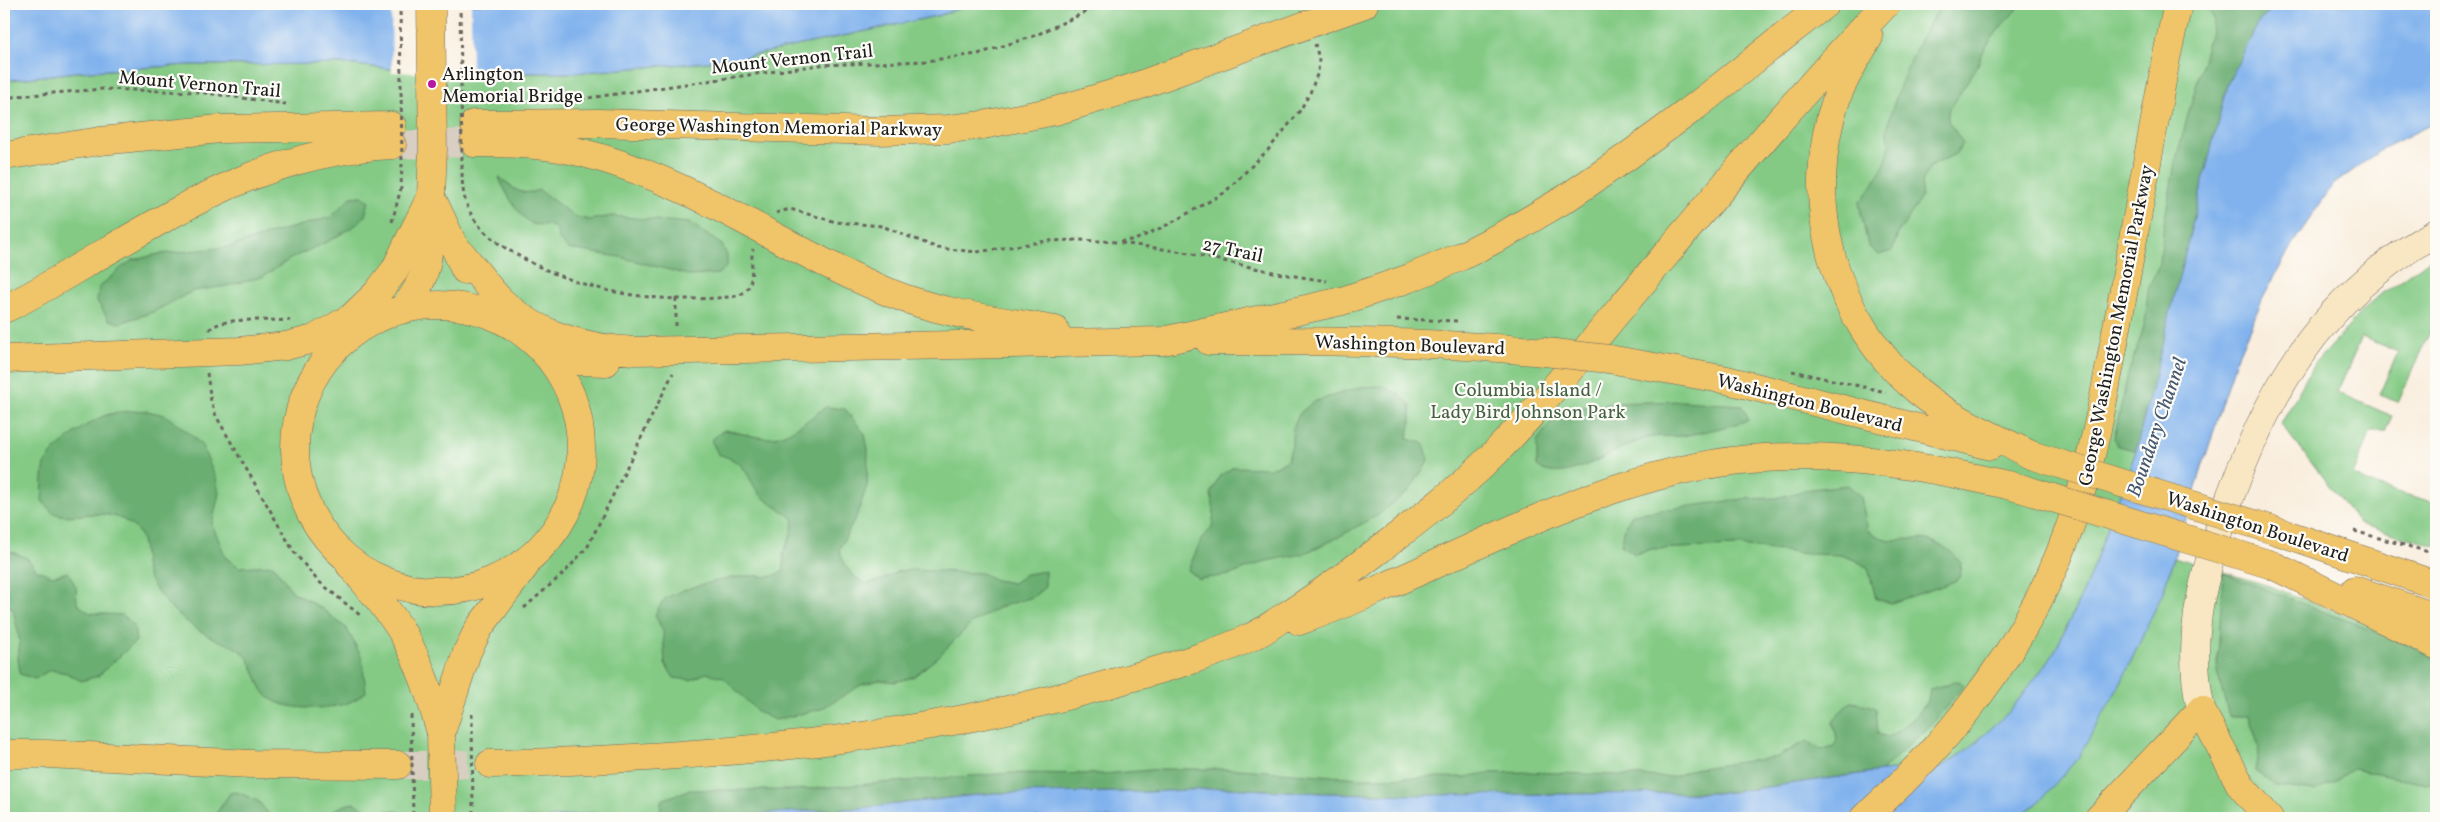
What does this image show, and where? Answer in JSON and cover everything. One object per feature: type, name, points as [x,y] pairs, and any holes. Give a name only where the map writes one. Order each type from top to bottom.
[{"type":"main road","points":[[404,308],[418,290],[427,267],[433,149],[431,4]]},
{"type":"main road","name":"George Washington Memorial Parkway","points":[[470,144],[598,123],[879,131],[948,129],[984,125],[1055,112],[1096,99],[1364,4]]},
{"type":"main road","points":[[456,248],[498,298],[519,315],[539,328],[566,340],[592,347],[671,349],[1162,341],[1342,301],[1410,278],[1487,244],[1565,199],[1628,156],[1718,89],[1825,4]]},
{"type":"main road","points":[[1888,4],[1845,79],[1831,117],[1822,183],[1822,204],[1829,252],[1856,317],[1866,335],[1894,369],[1918,391],[1945,410],[2031,455]]},
{"type":"main road","points":[[490,764],[711,753],[905,731],[1006,712],[1066,697],[1162,669],[1252,637],[1327,590],[1434,508],[1492,456],[1545,398],[1809,87],[1888,4]]},
{"type":"main road","name":"George Washington Memorial Parkway","points":[[1864,818],[1923,761],[1971,706],[1994,674],[2032,612],[2060,554],[2083,490],[2099,424],[2164,69],[2178,4]]},
{"type":"main road","points":[[4,156],[129,138],[220,129],[395,145]]},
{"type":"main road","points":[[470,144],[543,146],[601,158],[681,190],[876,288],[901,297],[966,316],[1115,342]]},
{"type":"main road","points":[[4,309],[158,221],[229,184],[279,165],[324,153],[395,145]]},
{"type":"main road","points":[[431,196],[479,296],[488,307],[513,328],[540,345],[554,360],[571,388],[580,416],[583,444],[581,475],[573,502],[559,528],[528,563],[479,628],[436,717]]},
{"type":"main road","points":[[4,358],[239,351],[286,346],[314,339],[352,318],[378,293],[391,275],[431,196]]},
{"type":"main road","points":[[239,351],[266,358],[283,359],[313,352],[346,338],[370,322],[404,308],[435,306],[460,308],[486,316],[513,328]]},
{"type":"main road","points":[[346,338],[330,357],[310,390],[294,430],[291,451],[293,473],[304,507],[317,530],[341,555],[402,631],[418,663],[436,717],[443,818]]},
{"type":"main road","name":"Washington Boulevard","points":[[1162,341],[1394,341],[1471,345],[1609,359],[1727,380],[1955,438],[2031,455],[2277,531],[2436,585]]},
{"type":"main road","points":[[554,360],[616,362],[671,349]]},
{"type":"main road","name":"Washington Boulevard","points":[[1252,637],[1334,608],[1528,523],[1631,484],[1688,470],[1750,459],[1814,457],[1910,465],[2020,488],[2203,543],[2436,617]]},
{"type":"main road","points":[[2329,548],[2436,568]]},
{"type":"main road","points":[[341,555],[371,573],[408,585],[433,587],[452,587],[486,580],[528,563]]},
{"type":"main road","points":[[2272,565],[2436,645]]},
{"type":"main road","points":[[2098,818],[2200,710]]},
{"type":"main road","points":[[2200,710],[2203,745],[2208,760],[2224,790],[2246,818]]},
{"type":"main road","points":[[2200,710],[2241,786],[2269,818]]},
{"type":"main road","points":[[4,754],[47,754],[251,764],[398,765]]},
{"type":"street","points":[[2200,710],[2194,665],[2194,641],[2201,593],[2227,505],[2269,404],[2296,359],[2344,302],[2382,268],[2436,233]]},
{"type":"path","points":[[390,227],[401,188],[395,145],[400,4]]},
{"type":"path","points":[[460,4],[470,144],[464,192],[469,210],[481,228],[511,251],[556,275],[604,291],[640,297],[676,298],[742,294],[748,288],[751,280],[751,257],[754,247]]},
{"type":"path","name":"Mount Vernon Trail","points":[[577,100],[819,65],[926,61],[978,54],[1034,36],[1103,4]]},
{"type":"path","points":[[772,216],[779,211],[790,209],[836,222],[882,226],[938,248],[977,252],[1047,241],[1118,242],[1137,239],[1169,224],[1224,193],[1268,150],[1299,112],[1310,93],[1318,72],[1319,59],[1312,36]]},
{"type":"path","name":"Mount Vernon Trail","points":[[4,99],[17,96],[103,88],[198,92],[289,104]]},
{"type":"path","name":"27 Trail","points":[[1118,242],[1192,254],[1282,274],[1333,282]]},
{"type":"path","points":[[518,613],[566,572],[588,546],[671,349],[676,298]]},
{"type":"path","points":[[206,337],[214,325],[225,322],[296,320]]},
{"type":"path","points":[[207,371],[209,394],[216,416],[294,552],[317,580],[366,621]]},
{"type":"path","points":[[436,717],[473,708]]},
{"type":"path","points":[[413,818],[436,717]]},
{"type":"path","points":[[436,717],[473,818]]},
{"type":"green space","name":"Columbia Island / Lady Bird Johnson Park","points":[[971,4],[2276,4],[2259,22],[2136,450],[2087,584],[2053,655],[2009,712],[1971,747],[1941,767],[1881,771],[1725,793],[862,808],[686,818],[590,813],[548,818],[4,818],[4,81],[76,72],[189,65],[346,64],[391,69],[478,73],[574,73],[731,60],[941,15]]},
{"type":"green space","points":[[1943,4],[2015,4],[2018,9],[2002,25],[1990,41],[1981,55],[1978,65],[1948,112],[1948,121],[1963,143],[1957,153],[1930,167],[1922,183],[1921,198],[1898,234],[1892,251],[1879,255],[1868,246],[1859,203],[1881,171],[1887,156],[1889,144],[1887,130],[1890,116],[1909,64],[1926,29]]},
{"type":"green space","points":[[2205,4],[2276,4],[2259,22],[2227,85],[2136,450],[2117,446],[2114,438],[2128,374],[2145,324],[2148,289],[2160,262],[2164,223],[2175,163],[2212,27],[2213,17]]},
{"type":"green space","points":[[499,177],[521,192],[539,190],[574,216],[589,220],[612,216],[690,223],[722,245],[727,255],[727,266],[718,274],[692,276],[620,257],[568,249],[559,240],[556,228],[533,224],[523,216],[508,196]]},
{"type":"green space","points":[[362,196],[369,201],[365,216],[356,225],[329,241],[292,258],[262,277],[227,286],[193,291],[153,312],[120,323],[109,320],[97,301],[99,287],[133,260],[159,254],[230,247],[331,217],[351,197]]},
{"type":"green space","points":[[2436,255],[2436,318],[2398,402],[2379,395],[2398,352],[2362,337],[2337,392],[2392,416],[2385,432],[2371,432],[2353,475],[2376,486],[2436,503],[2436,546],[2359,524],[2281,424],[2314,364],[2372,301]]},
{"type":"green space","points":[[1383,386],[1397,393],[1411,405],[1411,421],[1407,439],[1423,443],[1429,460],[1410,490],[1378,515],[1303,554],[1266,561],[1230,575],[1199,579],[1188,570],[1201,540],[1212,527],[1214,511],[1211,494],[1219,477],[1233,467],[1270,468],[1287,461],[1292,445],[1292,430],[1300,413],[1313,402],[1360,387]]},
{"type":"green space","points":[[1682,401],[1741,405],[1749,420],[1682,436],[1648,438],[1587,465],[1562,472],[1546,471],[1537,467],[1537,441],[1556,415],[1574,409],[1613,403]]},
{"type":"green space","points":[[826,407],[845,409],[865,434],[868,450],[867,486],[856,517],[839,549],[846,565],[856,577],[866,584],[882,580],[898,571],[913,570],[981,573],[996,580],[1013,583],[1026,574],[1045,571],[1045,587],[1033,597],[1000,607],[972,623],[938,657],[913,677],[895,682],[879,680],[861,685],[821,709],[775,720],[758,712],[723,677],[706,673],[691,680],[674,678],[665,664],[663,631],[655,615],[665,599],[682,591],[738,577],[769,576],[784,571],[783,553],[790,538],[794,519],[765,499],[758,492],[743,468],[730,458],[718,454],[711,440],[724,430],[756,437],[769,438],[782,435]]},
{"type":"green space","points":[[147,411],[165,415],[192,435],[202,446],[216,478],[219,493],[212,524],[226,558],[239,567],[273,565],[293,592],[321,608],[347,629],[362,658],[366,692],[350,702],[331,707],[294,707],[273,701],[262,690],[252,665],[244,654],[236,648],[202,632],[184,620],[161,596],[149,578],[145,566],[142,539],[135,528],[124,520],[101,514],[60,515],[52,512],[42,501],[45,465],[54,451],[62,444],[97,419],[109,414]]},
{"type":"green space","points":[[1848,485],[1861,497],[1868,531],[1886,539],[1921,539],[1940,545],[1961,562],[1959,579],[1891,603],[1876,599],[1868,568],[1855,560],[1840,555],[1806,554],[1739,546],[1652,549],[1635,554],[1621,545],[1623,530],[1632,514],[1742,499],[1776,498],[1811,489]]},
{"type":"green space","points":[[12,552],[27,558],[37,570],[53,576],[68,572],[76,587],[77,604],[90,613],[122,615],[134,625],[136,641],[98,676],[81,681],[67,673],[50,670],[35,679],[20,674],[18,658],[20,642],[13,609],[4,604],[4,555]]},
{"type":"green space","points":[[2174,557],[2269,586],[2436,649],[2436,818],[2016,818],[2038,803],[2121,683],[2162,592]]},
{"type":"green space","points":[[2223,573],[2403,642],[2436,659],[2436,781],[2426,784],[2353,769],[2333,783],[2315,791],[2275,786],[2255,771],[2259,747],[2249,716],[2229,716],[2217,672]]},
{"type":"green space","points":[[1959,681],[1964,685],[1933,723],[1881,771],[1725,793],[1420,795],[1322,793],[1226,788],[1148,792],[994,793],[862,808],[686,818],[664,816],[661,808],[661,801],[664,799],[689,790],[792,790],[1010,773],[1103,774],[1163,769],[1239,769],[1361,778],[1466,777],[1487,773],[1527,772],[1673,777],[1694,769],[1777,757],[1807,741],[1820,748],[1831,748],[1835,746],[1837,739],[1833,722],[1838,714],[1851,702],[1868,705],[1876,709],[1878,734],[1888,737],[1915,717],[1925,704],[1930,689]]},
{"type":"green space","points":[[237,792],[258,801],[272,818],[209,818],[218,811],[230,793]]},
{"type":"green space","points":[[354,803],[371,811],[397,811],[401,813],[401,818],[316,818],[344,805]]},
{"type":"water","points":[[4,4],[971,4],[941,15],[731,60],[574,73],[478,73],[391,69],[346,64],[189,65],[76,72],[4,81]]},
{"type":"water","name":"Boundary Channel","points":[[2276,4],[2436,4],[2436,122],[2382,149],[2333,185],[2293,243],[2263,298],[2236,360],[2163,592],[2121,683],[2078,758],[2038,803],[2016,818],[686,818],[862,808],[994,793],[1148,792],[1226,788],[1322,793],[1420,795],[1725,793],[1881,771],[1941,767],[1971,747],[2009,712],[2053,655],[2087,584],[2136,450],[2227,85],[2259,22]]},
{"type":"water","points":[[590,813],[654,818],[548,818]]},
{"type":"pier","points":[[391,4],[471,4],[472,75],[392,72]]},
{"type":"tunnel","points":[[392,145],[474,143]]},
{"type":"tunnel","points":[[398,765],[490,764]]},
{"type":"place","name":"Arlington Memorial Bridge","points":[[432,84]]}]
